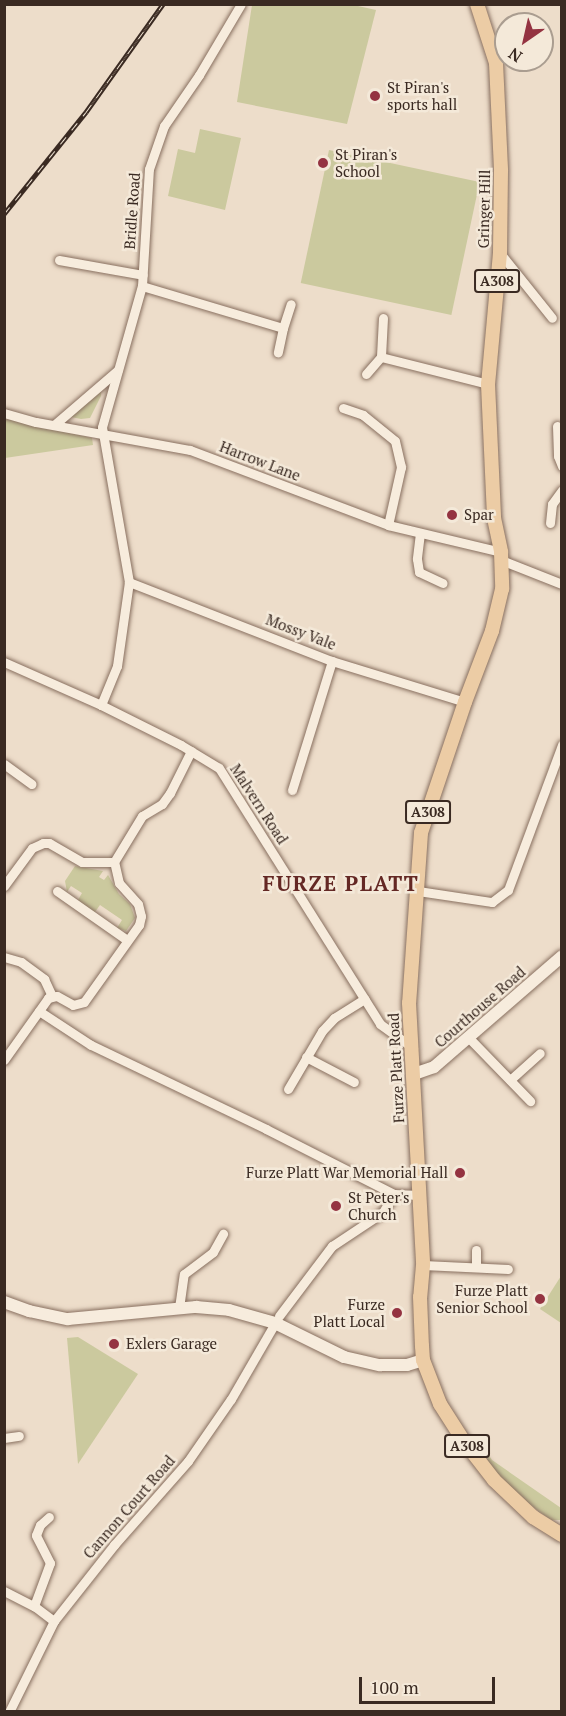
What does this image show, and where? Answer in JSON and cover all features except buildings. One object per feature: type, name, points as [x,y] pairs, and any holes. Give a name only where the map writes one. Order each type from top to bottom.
[{"type":"main road","name":"Gringer Hill","points":[[477,4],[496,63],[501,171],[500,253],[488,384],[494,518],[501,556]]},
{"type":"main road","name":"Furze Platt Road","points":[[501,556],[502,589],[492,631],[465,702],[421,834],[409,1002],[423,1265],[420,1297],[423,1360],[440,1404],[480,1462],[533,1517],[561,1535]]},
{"type":"street","name":"Bridle Road","points":[[101,705],[117,666],[129,582],[102,427],[142,286],[149,169],[164,126],[199,75],[241,4]]},
{"type":"street","points":[[500,253],[552,318]]},
{"type":"street","points":[[58,260],[143,275]]},
{"type":"street","points":[[142,286],[283,328]]},
{"type":"street","points":[[278,352],[291,304]]},
{"type":"street","points":[[366,374],[381,357],[383,318]]},
{"type":"street","points":[[381,357],[488,384]]},
{"type":"street","points":[[54,425],[119,369]]},
{"type":"street","points":[[343,408],[363,415],[395,441],[401,467],[388,525]]},
{"type":"street","name":"Harrow Lane","points":[[4,414],[190,450],[388,525],[501,556],[561,584]]},
{"type":"street","points":[[557,426],[558,456],[561,466]]},
{"type":"street","points":[[550,523],[552,504],[561,490]]},
{"type":"street","points":[[420,533],[417,559],[419,572],[443,583]]},
{"type":"street","name":"Mossy Vale","points":[[129,582],[332,661],[465,702]]},
{"type":"street","points":[[292,790],[332,661]]},
{"type":"street","name":"Malvern Road","points":[[4,662],[101,705],[191,750],[219,768],[380,1024],[412,1048]]},
{"type":"street","points":[[418,891],[492,902],[508,890],[561,745]]},
{"type":"street","points":[[4,957],[21,962],[44,979],[52,996],[73,1005],[81,1004],[139,924],[141,916],[138,904],[119,883],[114,862],[142,816],[162,804],[170,793],[191,750]]},
{"type":"street","points":[[4,764],[32,784]]},
{"type":"street","points":[[4,886],[28,853],[36,845],[43,843],[49,843],[82,862],[114,862]]},
{"type":"street","points":[[57,891],[127,940]]},
{"type":"street","name":"Courthouse Road","points":[[414,1074],[434,1067],[561,956]]},
{"type":"street","points":[[4,1060],[52,996]]},
{"type":"street","points":[[288,1089],[322,1031],[334,1018],[365,999]]},
{"type":"street","points":[[39,1011],[78,1038],[394,1194],[420,1195]]},
{"type":"street","points":[[469,1038],[530,1101]]},
{"type":"street","points":[[510,1080],[540,1053]]},
{"type":"street","points":[[306,1057],[354,1082]]},
{"type":"street","name":"Cannon Court Road","points":[[9,1712],[54,1621],[114,1545],[188,1461],[231,1399],[277,1320],[332,1246],[383,1212],[394,1194]]},
{"type":"street","points":[[179,1308],[184,1274],[213,1252],[223,1234]]},
{"type":"street","points":[[476,1250],[476,1267]]},
{"type":"street","points":[[423,1265],[508,1269]]},
{"type":"street","points":[[5,1305],[68,1319],[179,1308],[229,1310],[277,1320],[344,1356],[380,1365],[407,1365],[423,1360]]},
{"type":"street","points":[[5,1437],[19,1436]]},
{"type":"street","points":[[34,1606],[50,1563],[36,1535],[40,1525],[49,1517]]},
{"type":"street","points":[[4,1591],[34,1606],[54,1621]]},
{"type":"shaded area","points":[[349,4],[376,10],[347,124],[237,102],[252,5]]},
{"type":"shaded area","points":[[200,129],[241,138],[225,210],[168,196],[178,149],[195,153]]},
{"type":"shaded area","points":[[329,150],[480,182],[451,315],[301,283]]},
{"type":"shaded area","points":[[98,389],[101,391],[101,396],[90,418],[66,416]]},
{"type":"shaded area","points":[[7,419],[92,438],[93,445],[5,458],[4,421]]},
{"type":"shaded area","points":[[75,866],[103,871],[99,877],[104,880],[108,875],[119,894],[130,904],[135,918],[126,931],[117,928],[122,920],[100,905],[95,912],[90,911],[78,900],[82,893],[71,886],[67,892],[65,881]]},
{"type":"shaded area","points":[[561,1276],[561,1323],[540,1309]]},
{"type":"shaded area","points":[[78,1337],[138,1374],[78,1464],[67,1338]]},
{"type":"shaded area","points":[[488,1454],[492,1460],[561,1508],[561,1520],[551,1520],[522,1499],[486,1464]]},
{"type":"railway","points":[[4,214],[86,112],[163,4]]},
{"type":"place","name":"St Piran's sports hall","points":[[375,96]]},
{"type":"place","name":"St Piran's School","points":[[323,163]]},
{"type":"place","name":"Spar","points":[[452,515]]},
{"type":"place","name":"Furze Platt War Memorial Hall","points":[[460,1173]]},
{"type":"place","name":"St Peter's Church","points":[[336,1206]]},
{"type":"place","name":"Furze Platt Senior School","points":[[540,1299]]},
{"type":"place","name":"Furze Platt Local","points":[[397,1313]]},
{"type":"place","name":"Exlers Garage","points":[[114,1344]]},
{"type":"district","name":"FURZE PLATT","points":[[341,883]]}]
